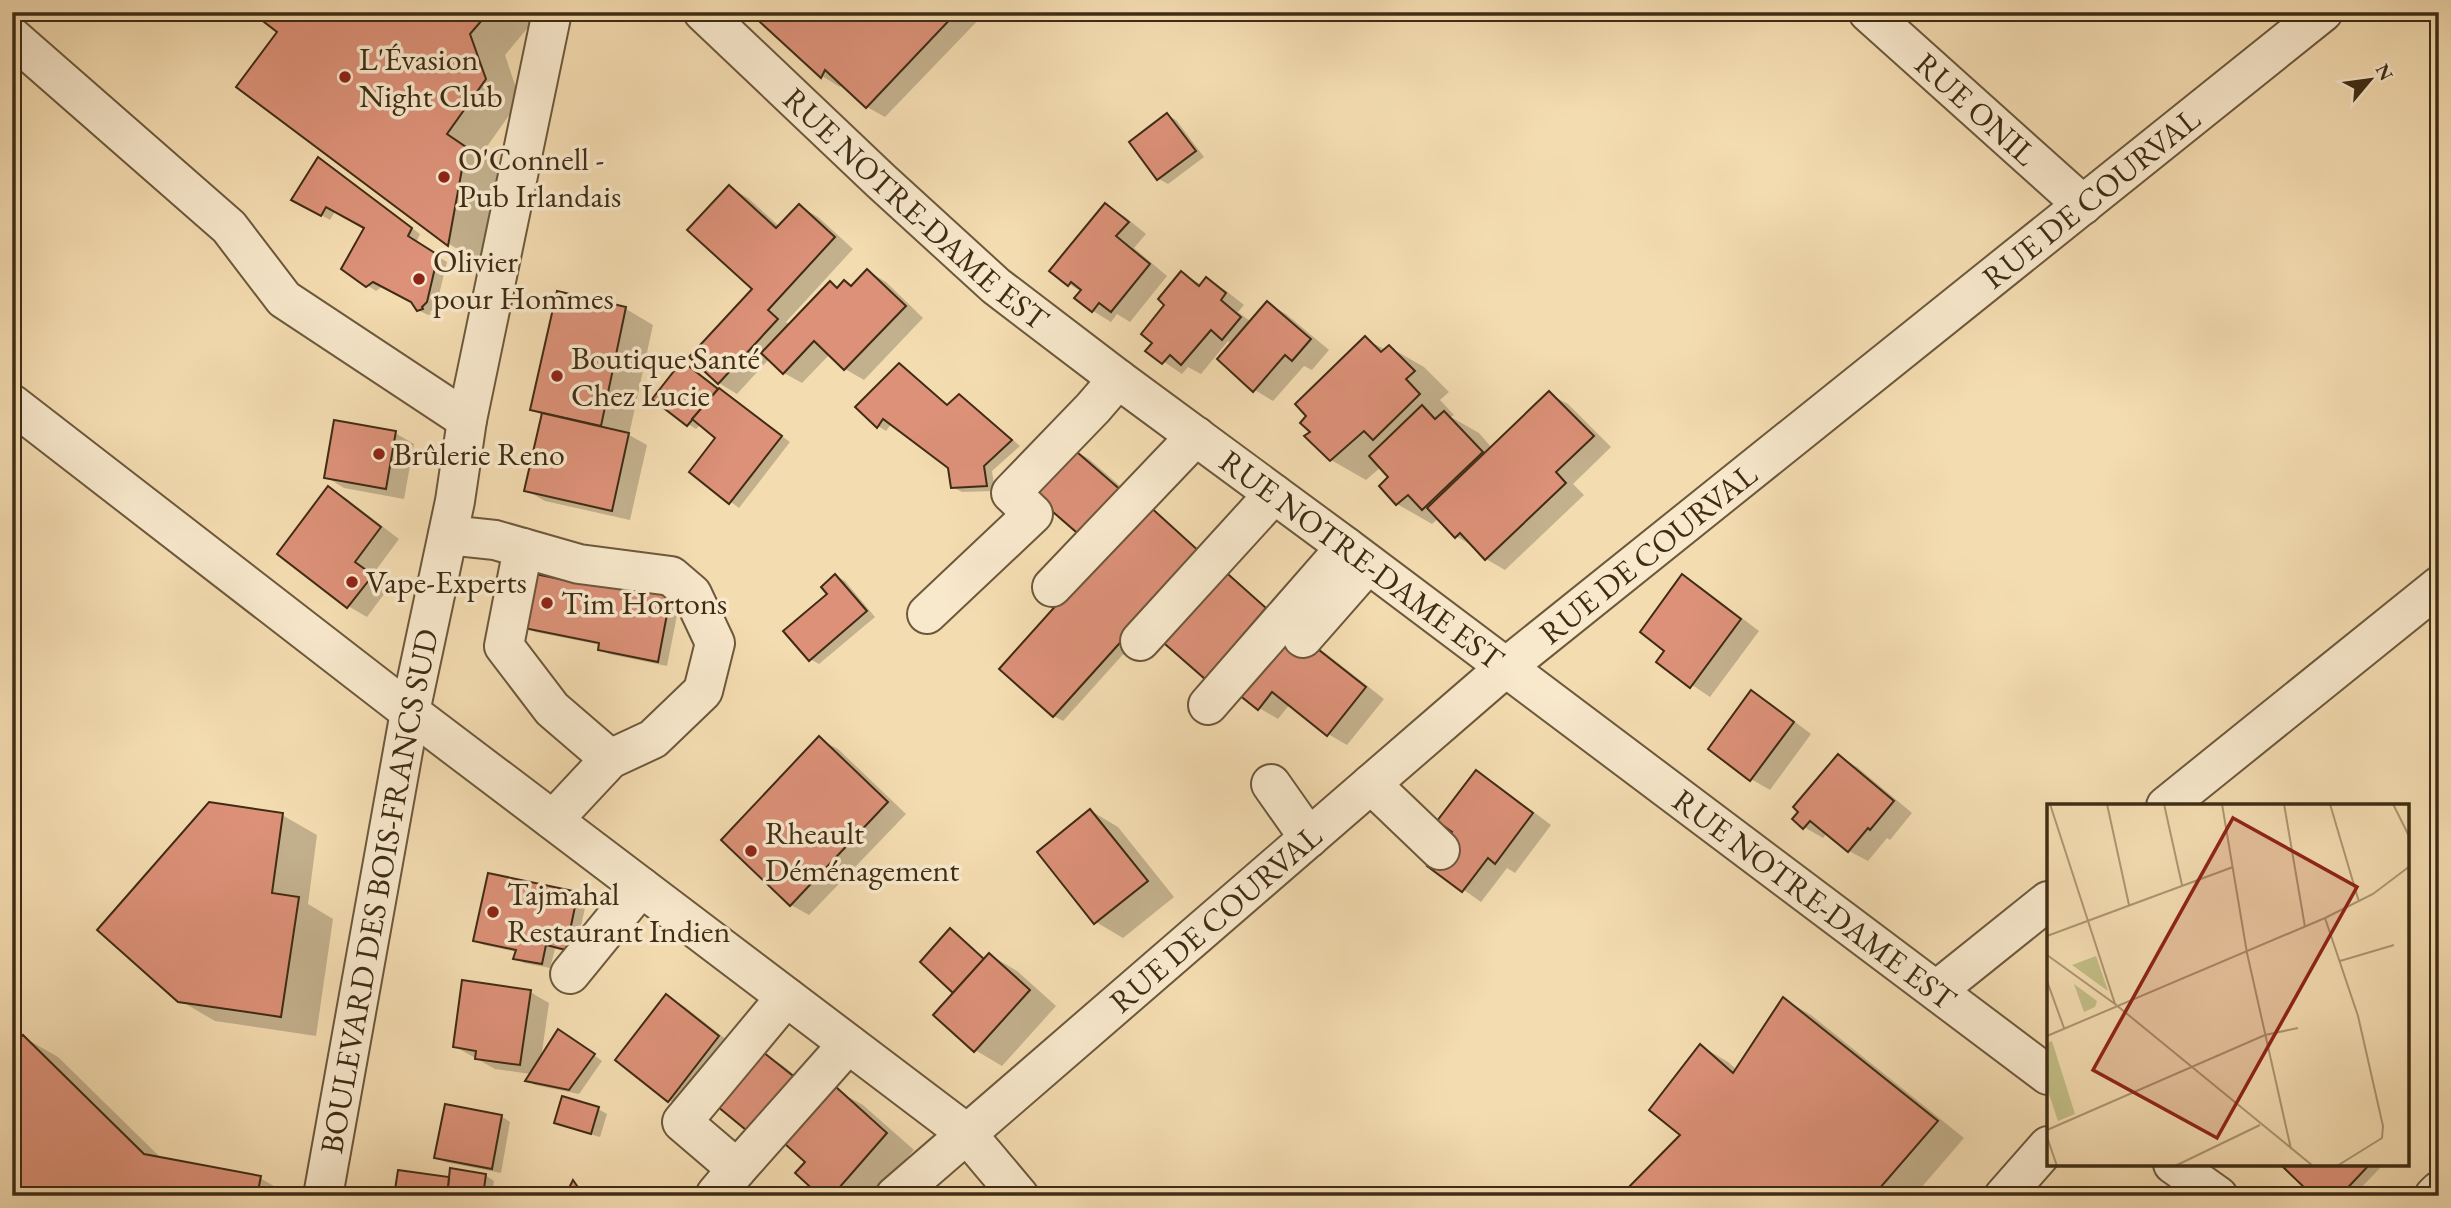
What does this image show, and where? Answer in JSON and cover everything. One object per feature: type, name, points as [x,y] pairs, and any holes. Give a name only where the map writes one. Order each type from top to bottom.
[{"type":"street","name":"BOULEVARD DES BOIS-FRANCS SUD","points":[[323,1196],[410,712],[448,535],[467,420],[552,12]]},
{"type":"street","name":"RUE NOTRE-DAME EST","points":[[703,12],[996,286],[2047,1073]]},
{"type":"street","name":"RUE ONIL","points":[[1868,12],[2083,205]]},
{"type":"street","name":"RUE DE COURVAL","points":[[895,1196],[1505,668],[2323,12]]},
{"type":"street","points":[[12,37],[229,227],[284,299],[467,420]]},
{"type":"street","points":[[927,614],[1032,514],[1011,493],[1118,379]]},
{"type":"street","points":[[12,404],[410,712],[966,1133],[1019,1196]]},
{"type":"street","points":[[1052,587],[1196,436]]},
{"type":"street","points":[[1140,641],[1274,494]]},
{"type":"street","points":[[448,535],[495,540],[579,564],[671,576],[692,593],[716,643],[703,691],[653,739],[610,759],[554,820]]},
{"type":"street","points":[[523,548],[504,646],[552,709],[610,759]]},
{"type":"street","points":[[1303,638],[1357,556]]},
{"type":"street","points":[[1208,705],[1357,556]]},
{"type":"street","points":[[2168,804],[2439,586]]},
{"type":"street","points":[[1272,784],[1309,838]]},
{"type":"street","points":[[1371,784],[1440,850]]},
{"type":"street","points":[[570,974],[642,887]]},
{"type":"street","points":[[1937,990],[2047,903]]},
{"type":"street","points":[[786,996],[682,1122],[727,1183],[848,1044]]},
{"type":"street","points":[[2004,1196],[2047,1148]]},
{"type":"street","points":[[2176,1166],[2218,1196]]},
{"type":"street","points":[[2434,1196],[2439,1191]]},
{"type":"building","points":[[251,12],[489,12],[470,34],[486,79],[447,134],[466,147],[448,246],[236,87],[277,32]]},
{"type":"building","points":[[749,12],[957,12],[866,108],[825,70],[821,78]]},
{"type":"building","points":[[1167,113],[1196,151],[1157,180],[1129,142]]},
{"type":"building","points":[[318,157],[412,228],[408,236],[438,255],[423,309],[417,311],[411,302],[373,282],[366,287],[341,269],[364,228],[326,207],[321,216],[291,200]]},
{"type":"building","points":[[729,185],[776,228],[799,204],[835,237],[768,310],[778,319],[718,384],[689,357],[752,289],[687,230]]},
{"type":"building","points":[[1105,203],[1129,222],[1116,236],[1150,264],[1111,312],[1099,303],[1092,312],[1074,298],[1081,290],[1071,282],[1068,286],[1049,271]]},
{"type":"building","points":[[867,269],[906,306],[844,370],[814,341],[783,374],[761,353],[830,281],[837,288],[844,280],[851,286]]},
{"type":"building","points":[[1181,271],[1199,286],[1206,277],[1226,293],[1221,300],[1241,317],[1222,340],[1211,330],[1181,365],[1170,355],[1162,364],[1145,351],[1152,343],[1141,334],[1164,305],[1158,299]]},
{"type":"building","points":[[557,291],[626,307],[601,426],[530,410]]},
{"type":"building","points":[[1267,301],[1311,339],[1292,361],[1285,355],[1253,392],[1217,359]]},
{"type":"building","points":[[1365,336],[1381,352],[1389,345],[1415,371],[1406,379],[1420,394],[1373,440],[1364,431],[1330,461],[1304,436],[1310,432],[1300,423],[1306,416],[1295,404]]},
{"type":"building","points":[[682,361],[718,389],[687,426],[652,399]]},
{"type":"building","points":[[899,363],[947,405],[959,394],[1012,440],[984,466],[987,486],[951,488],[948,468],[883,419],[877,428],[855,407]]},
{"type":"building","points":[[719,388],[782,436],[729,504],[689,472],[715,438],[692,419]]},
{"type":"building","points":[[1549,391],[1594,436],[1556,472],[1566,483],[1485,560],[1460,533],[1455,538],[1427,508]]},
{"type":"building","points":[[1422,405],[1435,419],[1444,411],[1483,452],[1422,510],[1408,495],[1396,505],[1379,486],[1388,477],[1369,456]]},
{"type":"building","points":[[542,413],[629,433],[612,511],[524,491]]},
{"type":"building","points":[[334,420],[396,431],[386,489],[324,478]]},
{"type":"building","points":[[1070,446],[1123,492],[1083,538],[1030,492]]},
{"type":"building","points":[[328,486],[381,527],[355,562],[373,575],[347,608],[277,554]]},
{"type":"building","points":[[1147,504],[1201,553],[1053,717],[999,669]]},
{"type":"building","points":[[1220,567],[1266,608],[1205,679],[1158,638]]},
{"type":"building","points":[[567,572],[671,593],[658,662],[598,650],[599,643],[524,628],[535,574],[565,580]]},
{"type":"building","points":[[835,574],[867,611],[809,661],[783,631],[827,594],[821,587]]},
{"type":"building","points":[[1682,574],[1741,619],[1690,688],[1656,662],[1664,651],[1640,632]]},
{"type":"building","points":[[1291,628],[1366,687],[1327,736],[1272,692],[1258,710],[1238,694]]},
{"type":"building","points":[[1751,690],[1794,722],[1750,781],[1708,749]]},
{"type":"building","points":[[819,736],[888,802],[790,906],[721,840]]},
{"type":"building","points":[[1838,754],[1894,801],[1848,852],[1810,821],[1803,829],[1792,819],[1798,812],[1793,807]]},
{"type":"building","points":[[1476,770],[1533,813],[1495,864],[1488,858],[1462,892],[1427,866],[1452,832],[1437,821]]},
{"type":"building","points":[[209,802],[283,813],[272,893],[299,897],[281,1017],[178,1002],[97,930]]},
{"type":"building","points":[[1090,809],[1148,881],[1094,924],[1037,852]]},
{"type":"building","points":[[488,873],[578,892],[566,950],[546,945],[542,964],[513,959],[516,950],[473,941]]},
{"type":"building","points":[[950,928],[984,959],[953,993],[920,962]]},
{"type":"building","points":[[989,953],[1030,990],[974,1052],[933,1015]]},
{"type":"building","points":[[462,980],[531,990],[520,1065],[475,1059],[476,1051],[453,1047]]},
{"type":"building","points":[[666,994],[719,1036],[668,1102],[615,1060]]},
{"type":"building","points":[[1783,997],[1938,1121],[1873,1196],[1620,1196],[1680,1135],[1649,1110],[1700,1044],[1733,1073]]},
{"type":"building","points":[[558,1029],[595,1054],[569,1090],[525,1081]]},
{"type":"building","points":[[23,1035],[144,1154],[261,1176],[257,1196],[39,1196],[25,1193],[12,1181],[12,1045]]},
{"type":"building","points":[[763,1052],[802,1083],[757,1139],[712,1102]]},
{"type":"building","points":[[836,1087],[887,1133],[832,1196],[820,1196],[795,1173],[805,1162],[785,1144]]},
{"type":"building","points":[[562,1096],[599,1107],[591,1134],[554,1123]]},
{"type":"building","points":[[445,1104],[502,1115],[492,1169],[434,1158]]},
{"type":"building","points":[[2282,1166],[2368,1166],[2340,1196],[2313,1196]]},
{"type":"building","points":[[450,1168],[486,1174],[483,1196],[447,1196]]},
{"type":"building","points":[[398,1170],[449,1177],[447,1196],[394,1196]]},
{"type":"building","points":[[573,1180],[584,1196],[565,1196]]},
{"type":"place","name":"L'Évasion Night Club","points":[[345,77]]},
{"type":"place","name":"O'Connell - Pub Irlandais","points":[[444,177]]},
{"type":"place","name":"Olivier pour Hommes","points":[[419,279]]},
{"type":"place","name":"Boutique Santé Chez Lucie","points":[[557,376]]},
{"type":"place","name":"Brûlerie Reno","points":[[379,454]]},
{"type":"place","name":"Vape-Experts","points":[[352,582]]},
{"type":"place","name":"Tim Hortons","points":[[547,603]]},
{"type":"place","name":"Rheault Déménagement","points":[[751,851]]},
{"type":"place","name":"Tajmahal Restaurant Indien","points":[[493,912]]}]
